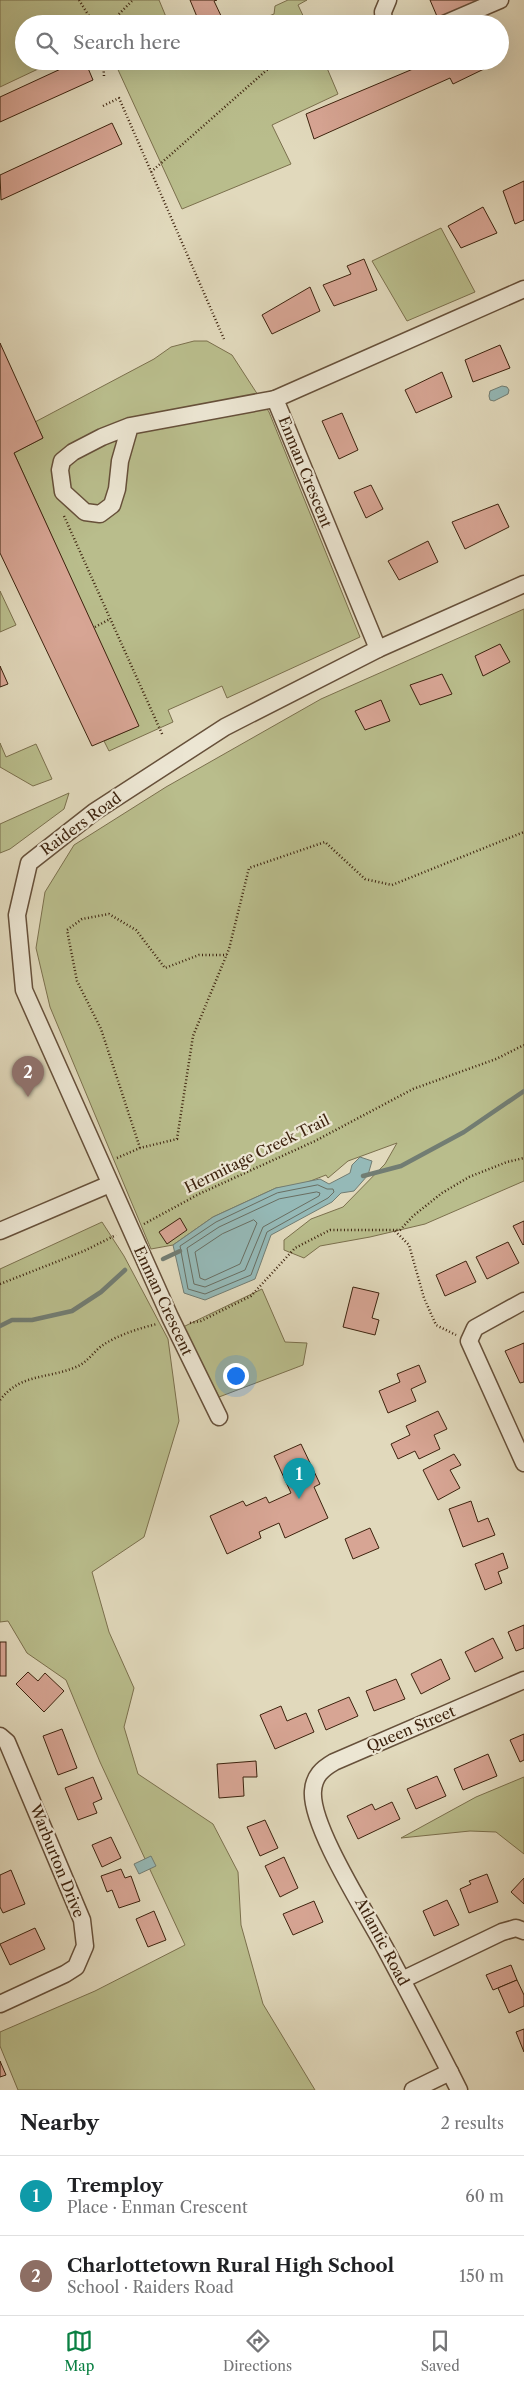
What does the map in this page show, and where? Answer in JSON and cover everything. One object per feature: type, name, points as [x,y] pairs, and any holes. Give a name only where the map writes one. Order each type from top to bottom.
[{"type":"street","points":[[383,15],[388,0]]},
{"type":"street","points":[[465,15],[500,0]]},
{"type":"street","name":"Enman Crescent","points":[[378,649],[275,399],[524,289]]},
{"type":"street","points":[[130,426],[120,462],[117,489],[112,505],[100,514],[85,512],[63,492],[60,470],[62,461],[73,452],[130,426],[275,399]]},
{"type":"street","points":[[378,649],[524,584]]},
{"type":"street","name":"Raiders Road","points":[[110,1184],[24,990],[16,915],[29,863],[94,812],[225,727],[378,649]]},
{"type":"street","points":[[0,1231],[110,1184]]},
{"type":"street","name":"Enman Crescent","points":[[110,1184],[218,1417]]},
{"type":"street","points":[[524,1301],[475,1328],[469,1340],[524,1463]]},
{"type":"street","name":"Queen Street","points":[[312,1792],[314,1782],[321,1770],[334,1762],[524,1680]]},
{"type":"street","name":"Warburton Drive","points":[[0,1736],[7,1742],[82,1920],[85,1946],[76,1967],[0,2004]]},
{"type":"street","name":"Atlantic Road","points":[[312,1792],[320,1829],[459,2090]]},
{"type":"street","points":[[402,1980],[502,1932],[516,1928],[524,1931]]},
{"type":"street","points":[[413,2090],[450,2072]]},
{"type":"path","points":[[79,0],[88,15]]},
{"type":"path","points":[[118,15],[134,0]]},
{"type":"path","points":[[104,70],[104,76]]},
{"type":"path","points":[[151,172],[267,70]]},
{"type":"path","points":[[103,106],[119,98],[224,339]]},
{"type":"path","points":[[62,510],[162,736]]},
{"type":"path","points":[[94,627],[110,619]]},
{"type":"path","points":[[101,1164],[140,1148],[177,1139],[193,1036],[227,955],[249,868],[325,842],[365,879],[392,885],[524,832]]},
{"type":"path","points":[[140,1148],[101,1029],[77,981],[68,930],[82,919],[109,914],[136,930],[165,968],[200,955],[227,955]]},
{"type":"path","name":"Hermitage Creek Trail","points":[[141,1226],[199,1194],[315,1141],[413,1089],[496,1059],[524,1045]]},
{"type":"path","points":[[184,1324],[201,1321],[251,1296],[295,1248],[330,1230],[400,1230],[413,1216],[442,1193],[469,1177],[524,1158]]},
{"type":"path","points":[[394,1230],[409,1245],[424,1298],[436,1325],[469,1340]]},
{"type":"path","points":[[0,1284],[123,1232]]},
{"type":"path","points":[[0,1400],[9,1388],[28,1380],[78,1367],[103,1345],[143,1327],[158,1324]]},
{"type":"green space","points":[[0,0],[159,0],[165,15],[15,15],[15,70],[36,70],[0,87]]},
{"type":"green space","points":[[288,0],[307,0],[298,5],[303,15],[272,15],[274,14],[275,6]]},
{"type":"green space","points":[[118,70],[328,70],[338,94],[272,125],[291,164],[182,209]]},
{"type":"green space","points":[[441,228],[475,292],[407,321],[372,261]]},
{"type":"green space","points":[[194,341],[207,341],[232,355],[269,412],[360,637],[227,698],[222,686],[168,710],[173,722],[109,751],[104,741],[138,726],[14,453],[43,438],[35,422],[154,359],[171,347]]},
{"type":"green space","points":[[0,591],[16,625],[0,632]]},
{"type":"green space","points":[[524,609],[524,1181],[425,1224],[320,1246],[304,1258],[284,1250],[284,1240],[311,1219],[343,1207],[385,1164],[397,1143],[348,1161],[328,1178],[326,1175],[300,1185],[276,1188],[213,1217],[173,1245],[151,1249],[50,1007],[36,948],[45,892],[74,845],[166,787],[321,699]]},
{"type":"green space","points":[[0,743],[6,757],[36,744],[52,779],[33,786],[0,767]]},
{"type":"green space","points":[[69,793],[64,809],[10,849],[0,853],[0,824]]},
{"type":"green space","points":[[102,1222],[124,1256],[168,1339],[179,1421],[144,1537],[92,1572],[109,1632],[134,1688],[124,1727],[138,1774],[213,1824],[238,1872],[241,1925],[263,2004],[315,2090],[18,2090],[0,2046],[0,2032],[95,1991],[185,1945],[100,1762],[66,1680],[27,1653],[8,1621],[0,1622],[0,1269]]},
{"type":"green space","points":[[262,1289],[285,1342],[307,1343],[303,1365],[219,1397],[183,1327]]},
{"type":"green space","points":[[524,1777],[524,1854],[496,1832],[470,1831],[401,1838],[476,1797]]},
{"type":"water","points":[[502,386],[507,387],[509,390],[508,394],[494,401],[490,400],[490,391]]},
{"type":"water","points":[[360,1157],[372,1161],[368,1175],[354,1191],[341,1193],[332,1202],[271,1235],[255,1279],[205,1300],[184,1293],[173,1245],[213,1217],[276,1188],[320,1179],[329,1184],[350,1173],[352,1165]]},
{"type":"water","points":[[151,1856],[156,1866],[139,1874],[134,1864]]},
{"type":"building","points":[[190,0],[217,0],[214,1],[221,15],[196,15]]},
{"type":"building","points":[[430,0],[485,0],[452,15],[436,15]]},
{"type":"building","points":[[58,70],[89,70],[93,80],[0,122],[0,97]]},
{"type":"building","points":[[411,70],[482,70],[453,84],[450,78],[314,139],[306,114]]},
{"type":"building","points":[[112,123],[122,144],[1,200],[0,175]]},
{"type":"building","points":[[524,181],[524,220],[515,224],[503,191]]},
{"type":"building","points":[[483,207],[497,233],[461,248],[448,226]]},
{"type":"building","points":[[364,259],[377,290],[334,306],[323,285],[351,274],[347,266]]},
{"type":"building","points":[[310,287],[320,311],[272,334],[262,315]]},
{"type":"building","points":[[0,343],[43,438],[14,453],[139,726],[92,746],[0,553]]},
{"type":"building","points":[[500,345],[510,368],[473,382],[465,360]]},
{"type":"building","points":[[442,372],[452,397],[416,413],[405,390]]},
{"type":"building","points":[[342,413],[358,450],[339,459],[322,421]]},
{"type":"building","points":[[371,485],[383,509],[366,518],[354,492]]},
{"type":"building","points":[[498,504],[509,527],[465,549],[452,522]]},
{"type":"building","points":[[428,541],[438,562],[399,580],[388,561]]},
{"type":"building","points":[[500,644],[510,662],[483,676],[475,656]]},
{"type":"building","points":[[0,666],[8,684],[0,687]]},
{"type":"building","points":[[442,674],[452,694],[420,705],[410,685]]},
{"type":"building","points":[[381,700],[390,721],[365,730],[355,711]]},
{"type":"building","points":[[180,1218],[187,1230],[167,1244],[159,1232]]},
{"type":"building","points":[[524,1221],[524,1244],[523,1245],[513,1226]]},
{"type":"building","points":[[508,1242],[519,1263],[487,1279],[476,1257]]},
{"type":"building","points":[[466,1261],[476,1282],[445,1296],[436,1275]]},
{"type":"building","points":[[353,1287],[379,1293],[372,1318],[379,1320],[375,1335],[343,1327]]},
{"type":"building","points":[[524,1343],[524,1382],[520,1383],[505,1351]]},
{"type":"building","points":[[419,1365],[426,1382],[411,1389],[416,1401],[388,1413],[379,1391],[400,1382],[397,1374]]},
{"type":"building","points":[[438,1411],[447,1429],[434,1435],[440,1449],[419,1459],[415,1451],[398,1459],[391,1444],[410,1435],[406,1426]]},
{"type":"building","points":[[301,1444],[320,1484],[314,1487],[328,1518],[285,1538],[279,1523],[259,1532],[261,1538],[227,1554],[210,1516],[243,1501],[246,1506],[266,1497],[269,1503],[291,1493],[274,1456]]},
{"type":"building","points":[[454,1454],[461,1465],[450,1470],[460,1488],[438,1500],[423,1470]]},
{"type":"building","points":[[471,1501],[478,1522],[488,1518],[495,1535],[463,1547],[449,1509]]},
{"type":"building","points":[[370,1528],[379,1548],[353,1559],[345,1539]]},
{"type":"building","points":[[503,1553],[508,1568],[498,1572],[502,1583],[485,1590],[475,1564]]},
{"type":"building","points":[[524,1625],[524,1648],[516,1651],[508,1632]]},
{"type":"building","points":[[493,1638],[503,1658],[475,1672],[465,1652]]},
{"type":"building","points":[[0,1642],[6,1642],[6,1676],[0,1676]]},
{"type":"building","points":[[441,1659],[450,1679],[421,1694],[411,1674]]},
{"type":"building","points":[[28,1672],[38,1681],[45,1673],[64,1691],[44,1712],[16,1684]]},
{"type":"building","points":[[396,1679],[405,1699],[374,1711],[366,1691]]},
{"type":"building","points":[[349,1697],[358,1716],[326,1730],[318,1710]]},
{"type":"building","points":[[281,1706],[287,1721],[306,1713],[314,1732],[275,1749],[260,1715]]},
{"type":"building","points":[[62,1729],[77,1768],[58,1775],[43,1736]]},
{"type":"building","points":[[524,1734],[524,1760],[520,1762],[510,1740]]},
{"type":"building","points":[[488,1754],[497,1776],[463,1790],[454,1769]]},
{"type":"building","points":[[256,1761],[257,1777],[243,1777],[244,1796],[219,1798],[217,1764]]},
{"type":"building","points":[[437,1776],[446,1796],[416,1809],[407,1789]]},
{"type":"building","points":[[93,1777],[102,1799],[93,1803],[97,1813],[78,1820],[65,1788]]},
{"type":"building","points":[[392,1802],[400,1819],[358,1839],[347,1816],[372,1804],[375,1810]]},
{"type":"building","points":[[265,1820],[278,1848],[260,1856],[247,1827]]},
{"type":"building","points":[[111,1837],[121,1858],[102,1867],[92,1845]]},
{"type":"building","points":[[284,1857],[298,1888],[280,1897],[265,1866]]},
{"type":"building","points":[[121,1869],[125,1878],[131,1876],[140,1901],[119,1908],[112,1890],[107,1892],[101,1876]]},
{"type":"building","points":[[11,1870],[25,1904],[3,1913],[0,1907],[0,1875]]},
{"type":"building","points":[[487,1874],[498,1902],[469,1913],[460,1889],[471,1884],[469,1881]]},
{"type":"building","points":[[524,1878],[524,1904],[511,1892]]},
{"type":"building","points":[[447,1900],[459,1925],[434,1936],[423,1911]]},
{"type":"building","points":[[314,1901],[323,1922],[293,1935],[283,1914]]},
{"type":"building","points":[[154,1911],[166,1940],[148,1947],[136,1919]]},
{"type":"building","points":[[35,1928],[45,1949],[10,1965],[0,1944]]},
{"type":"building","points":[[511,1965],[517,1980],[493,1990],[486,1975]]},
{"type":"building","points":[[517,1980],[524,1995],[524,2006],[509,2013],[498,1988]]},
{"type":"building","points":[[524,2029],[524,2052],[516,2032]]},
{"type":"building","points":[[0,2061],[6,2075],[0,2077]]},
{"type":"waterway","points":[[363,1176],[401,1166],[464,1132],[524,1091]]},
{"type":"waterway","points":[[163,1259],[180,1251]]},
{"type":"waterway","points":[[0,1326],[12,1320],[32,1320],[72,1311],[101,1292],[125,1270]]},
{"type":"place","name":"Charlottetown Rural High School","points":[[28,1097]]},
{"type":"place","name":"Tremploy","points":[[299,1499]]}]
